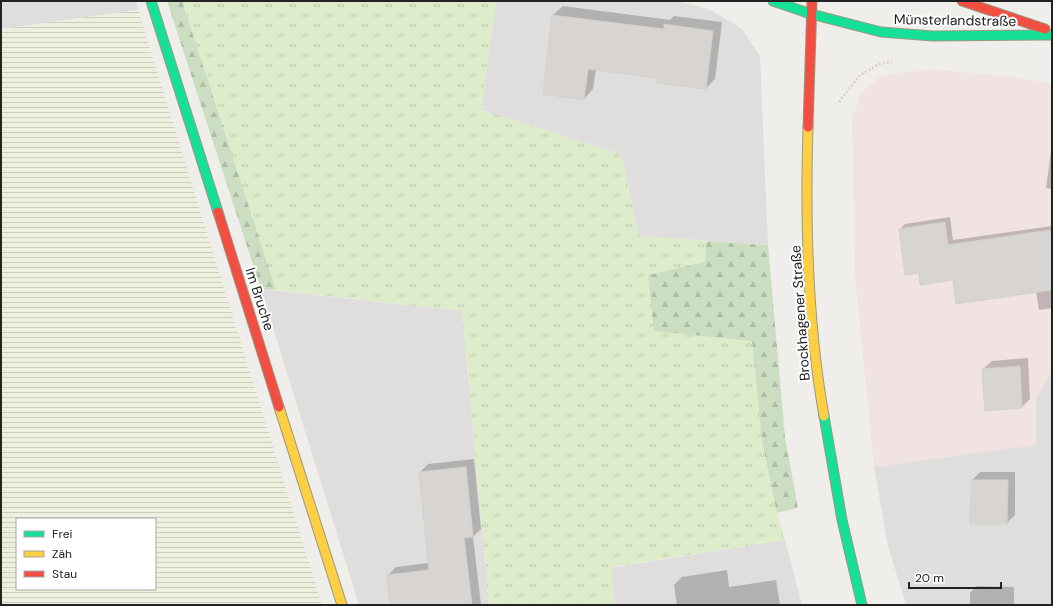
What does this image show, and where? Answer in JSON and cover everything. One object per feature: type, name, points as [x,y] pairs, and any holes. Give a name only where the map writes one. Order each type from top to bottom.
[{"type":"main road","name":"Im Bruche","points":[[151,1],[342,605]]},
{"type":"main road","name":"Münsterlandstraße","points":[[773,1],[812,14],[881,32],[933,36],[1052,35]]},
{"type":"main road","name":"Brockhagener Straße","points":[[812,1],[807,196],[810,278],[817,372],[849,556],[862,605]]},
{"type":"main road","name":"Münsterlandstraße","points":[[962,1],[1052,32]]},
{"type":"path","points":[[839,102],[859,76],[879,64]]},
{"type":"shaded area","points":[[1,1],[136,1],[138,10],[1,29]]},
{"type":"shaded area","points":[[496,1],[677,1],[708,9],[741,28],[760,56],[768,245],[639,236],[621,154],[481,110]]},
{"type":"shaded area","points":[[929,69],[1013,77],[1052,84],[1052,370],[1036,399],[1036,445],[874,467],[855,276],[852,119],[861,92],[881,76]]},
{"type":"shaded area","points":[[261,289],[462,311],[489,605],[359,605]]},
{"type":"shaded area","points":[[1052,370],[1052,605],[906,605],[888,546],[874,467],[1035,445],[1036,399]]},
{"type":"shaded area","points":[[785,540],[802,605],[615,605],[610,568]]},
{"type":"green space","points":[[167,1],[182,1],[276,290],[261,289]]},
{"type":"green space","points":[[182,1],[496,1],[481,110],[621,154],[639,236],[706,241],[705,262],[649,275],[752,341],[762,441],[777,513],[785,540],[611,567],[615,605],[489,605],[462,311],[276,290]]},
{"type":"green space","points":[[138,10],[322,605],[1,605],[1,29]]},
{"type":"green space","points":[[706,241],[768,245],[785,437],[798,508],[777,513],[762,441],[752,341],[654,331],[648,275],[705,262]]},
{"type":"building","points":[[552,15],[664,29],[664,24],[713,31],[706,89],[657,83],[658,78],[588,69],[584,100],[543,94]]},
{"type":"building","points":[[945,222],[948,245],[1050,230],[1052,246],[1052,290],[956,304],[953,280],[920,285],[919,273],[905,275],[899,229]]},
{"type":"building","points":[[1020,366],[1022,408],[985,411],[982,369]]},
{"type":"building","points":[[466,467],[473,537],[464,538],[472,605],[390,605],[387,575],[429,570],[419,472]]},
{"type":"building","points":[[971,480],[1008,480],[1007,524],[970,524]]},
{"type":"traffic: fast","points":[[151,1],[218,212]]},
{"type":"traffic: fast","points":[[773,1],[811,14],[881,32],[933,36],[1052,35]]},
{"type":"traffic: fast","points":[[824,416],[842,520],[862,605]]},
{"type":"traffic: slow","points":[[808,127],[808,272],[814,344],[824,416]]},
{"type":"traffic: slow","points":[[279,407],[342,605]]},
{"type":"traffic: jam","points":[[808,127],[812,1]]},
{"type":"traffic: jam","points":[[962,1],[1045,29]]},
{"type":"traffic: jam","points":[[218,212],[279,407]]}]
